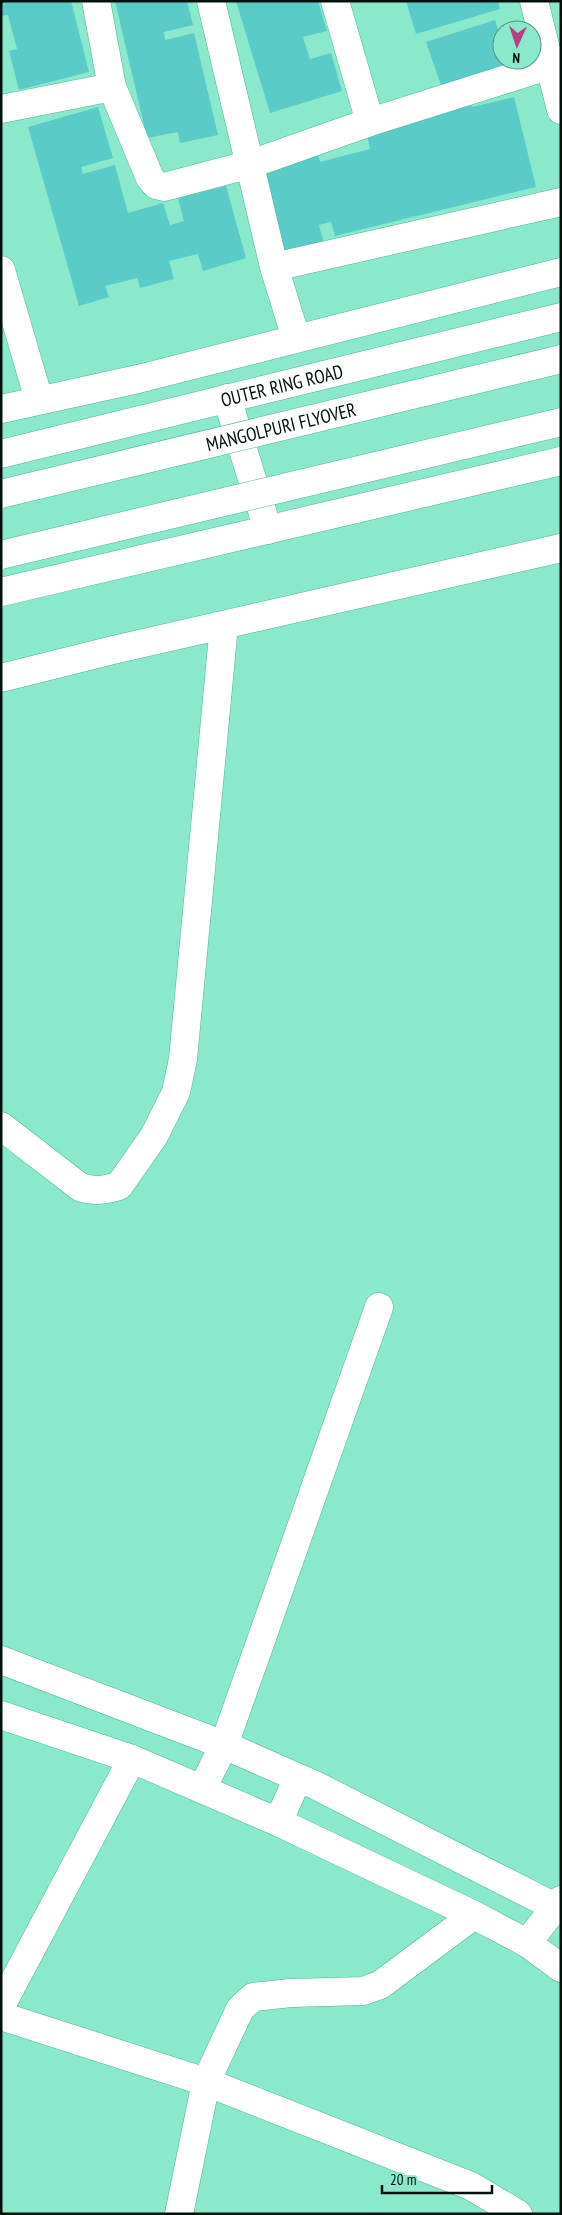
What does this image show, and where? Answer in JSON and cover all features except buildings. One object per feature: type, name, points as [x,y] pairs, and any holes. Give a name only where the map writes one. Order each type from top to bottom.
[{"type":"main road","points":[[96,1],[112,87],[150,178],[156,185],[164,187],[251,164],[370,122],[551,65]]},
{"type":"main road","points":[[211,1],[274,267],[296,338]]},
{"type":"main road","points":[[335,1],[370,122]]},
{"type":"main road","points":[[534,1],[561,110]]},
{"type":"main road","points":[[1,109],[112,87]]},
{"type":"main road","points":[[274,267],[561,202]]},
{"type":"main road","points":[[1,270],[39,400]]},
{"type":"main road","points":[[1,409],[138,379],[561,272]]},
{"type":"main road","name":"OUTER RING ROAD","points":[[1,454],[561,317]]},
{"type":"main road","name":"MANGOLPURI FLYOVER","points":[[1,494],[561,359]]},
{"type":"main road","points":[[226,398],[268,530]]},
{"type":"main road","points":[[1,555],[561,422]]},
{"type":"main road","points":[[1,592],[561,462]]},
{"type":"main road","points":[[1,678],[561,548]]},
{"type":"main road","points":[[1,1126],[80,1187],[90,1191],[101,1191],[119,1186],[154,1136],[176,1092],[183,1059],[224,625]]},
{"type":"main road","points":[[202,1789],[224,1745],[379,1307]]},
{"type":"main road","points":[[1,1660],[224,1745],[298,1778],[559,1906],[527,1943]]},
{"type":"main road","points":[[1,1715],[132,1759],[278,1822],[474,1915],[527,1943],[561,1968]]},
{"type":"main road","points":[[1,2006],[132,1759]]},
{"type":"main road","points":[[278,1822],[298,1778]]},
{"type":"main road","points":[[179,2214],[206,2082],[240,2009],[253,1997],[292,1993],[363,1991],[380,1985],[474,1915]]},
{"type":"main road","points":[[1,2016],[206,2082],[470,2186],[518,2214]]}]
